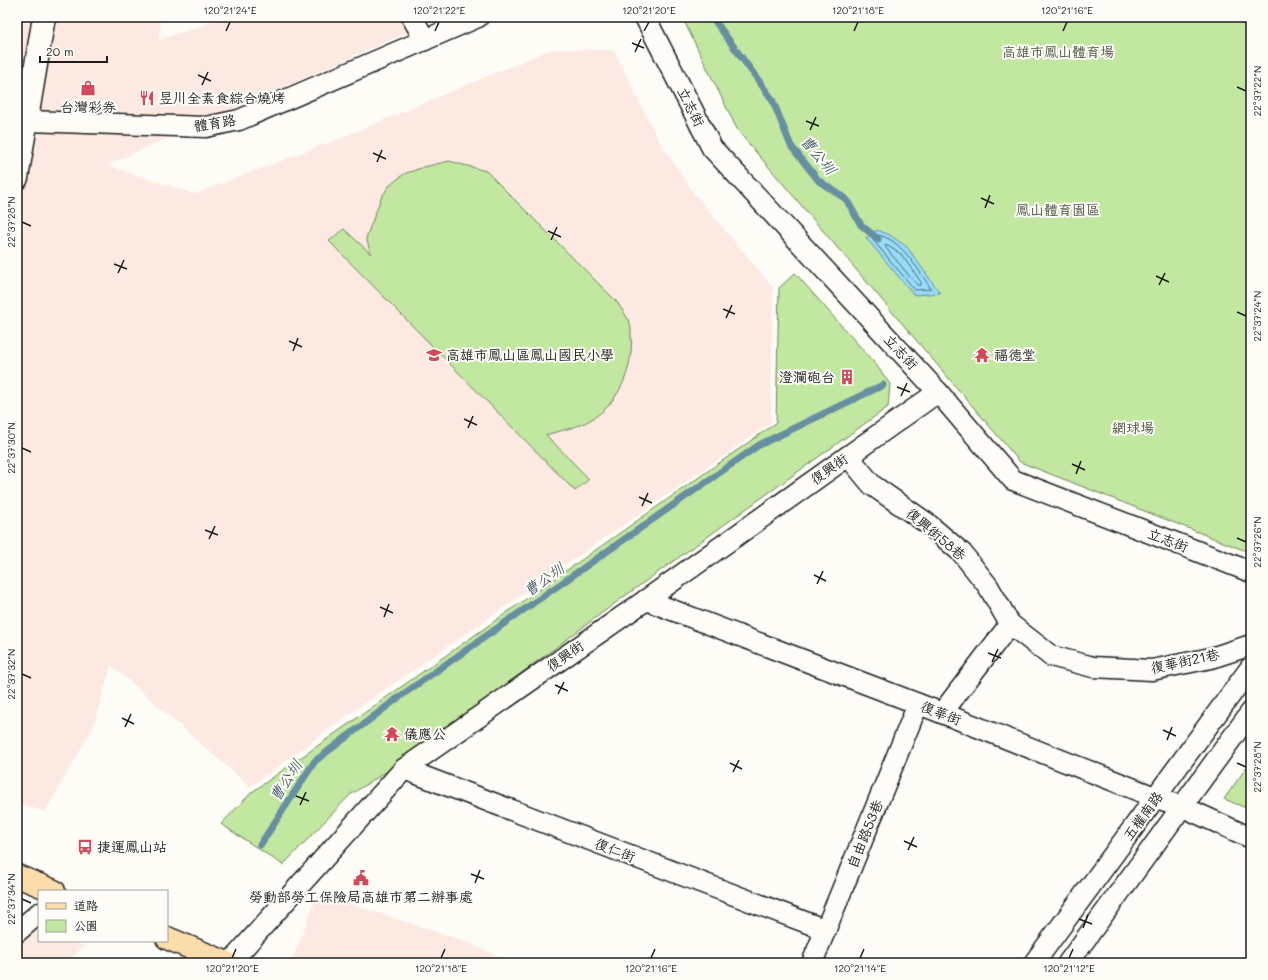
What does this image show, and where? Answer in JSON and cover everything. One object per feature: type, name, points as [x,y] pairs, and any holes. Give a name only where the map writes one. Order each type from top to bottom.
[{"type":"main road","points":[[17,876],[52,890]]},
{"type":"main road","points":[[168,938],[229,963]]},
{"type":"street","points":[[17,178],[28,121],[44,17]]},
{"type":"street","points":[[412,17],[424,40]]},
{"type":"street","name":"體育路","points":[[28,121],[165,127],[206,127],[239,120],[478,17]]},
{"type":"street","name":"立志街","points":[[645,17],[712,148],[938,392],[1013,480],[1251,572]]},
{"type":"street","name":"復興街","points":[[229,963],[404,769],[646,600],[938,392]]},
{"type":"street","name":"復興街58巷","points":[[848,456],[872,485],[928,524],[962,552],[988,586],[1010,624]]},
{"type":"street","name":"復華街","points":[[646,600],[1181,806],[1243,834],[1251,849]]},
{"type":"street","points":[[942,713],[1010,624]]},
{"type":"street","name":"復華街21巷","points":[[1010,624],[1051,656],[1093,667],[1152,670],[1211,658],[1251,645]]},
{"type":"street","name":"五權南路","points":[[1034,963],[1157,798],[1251,667]]},
{"type":"street","name":"自由路53巷","points":[[812,963],[918,704]]},
{"type":"street","name":"五權南路","points":[[1068,963],[1251,712]]},
{"type":"street","name":"復仁街","points":[[404,769],[826,930]]},
{"type":"street","points":[[17,932],[38,914]]},
{"type":"shaded area","name":"高雄市鳳山區鳳山國民小學","points":[[17,17],[161,17],[159,40],[227,17],[443,17],[107,165],[194,194],[341,138],[552,49],[614,50],[658,139],[693,192],[773,287],[771,423],[348,715],[250,787],[111,665],[93,728],[45,812],[17,803]]},
{"type":"shaded area","points":[[318,893],[465,941],[512,963],[291,963]]},
{"type":"shaded area","points":[[17,920],[38,929],[38,942],[73,942],[84,946],[67,963],[17,963]]},
{"type":"green space","name":"鳳山體育園區","points":[[682,17],[1251,17],[1251,553],[1020,462],[738,131]]},
{"type":"green space","points":[[449,161],[486,171],[617,302],[630,323],[631,347],[627,371],[623,383],[610,403],[602,412],[587,422],[546,435],[589,479],[575,491],[329,241],[344,229],[371,254],[366,238],[381,198],[389,186],[404,174]]},
{"type":"green space","points":[[795,273],[877,366],[890,384],[888,407],[618,601],[409,757],[350,795],[283,865],[221,824],[252,792],[776,423],[779,288]]},
{"type":"green space","points":[[1251,761],[1251,810],[1224,799]]},
{"type":"water","points":[[877,230],[890,235],[907,247],[940,293],[914,295],[866,238]]},
{"type":"waterway","name":"曹公圳","points":[[712,17],[772,99],[791,146],[819,181],[846,199],[861,225],[878,239]]},
{"type":"waterway","name":"曹公圳","points":[[260,845],[315,761],[402,695],[759,445],[883,385]]},
{"type":"place","name":"台灣彩券","points":[[88,88]]},
{"type":"place","name":"昱川全素食綜合燒烤","points":[[147,98]]},
{"type":"place","name":"高雄市鳳山區鳳山國民小學","points":[[434,355]]},
{"type":"place","name":"福德堂","points":[[982,355]]},
{"type":"place","name":"澄瀾砲台","points":[[847,377]]},
{"type":"place","name":"儀應公","points":[[392,734]]},
{"type":"place","name":"捷運鳳山站","points":[[85,847]]},
{"type":"place","name":"勞動部勞工保險局高雄市第二辦事處","points":[[361,878]]},
{"type":"park label","name":"高雄市鳳山體育場","points":[[1058,52]]},
{"type":"park label","name":"網球場","points":[[1133,428]]}]
